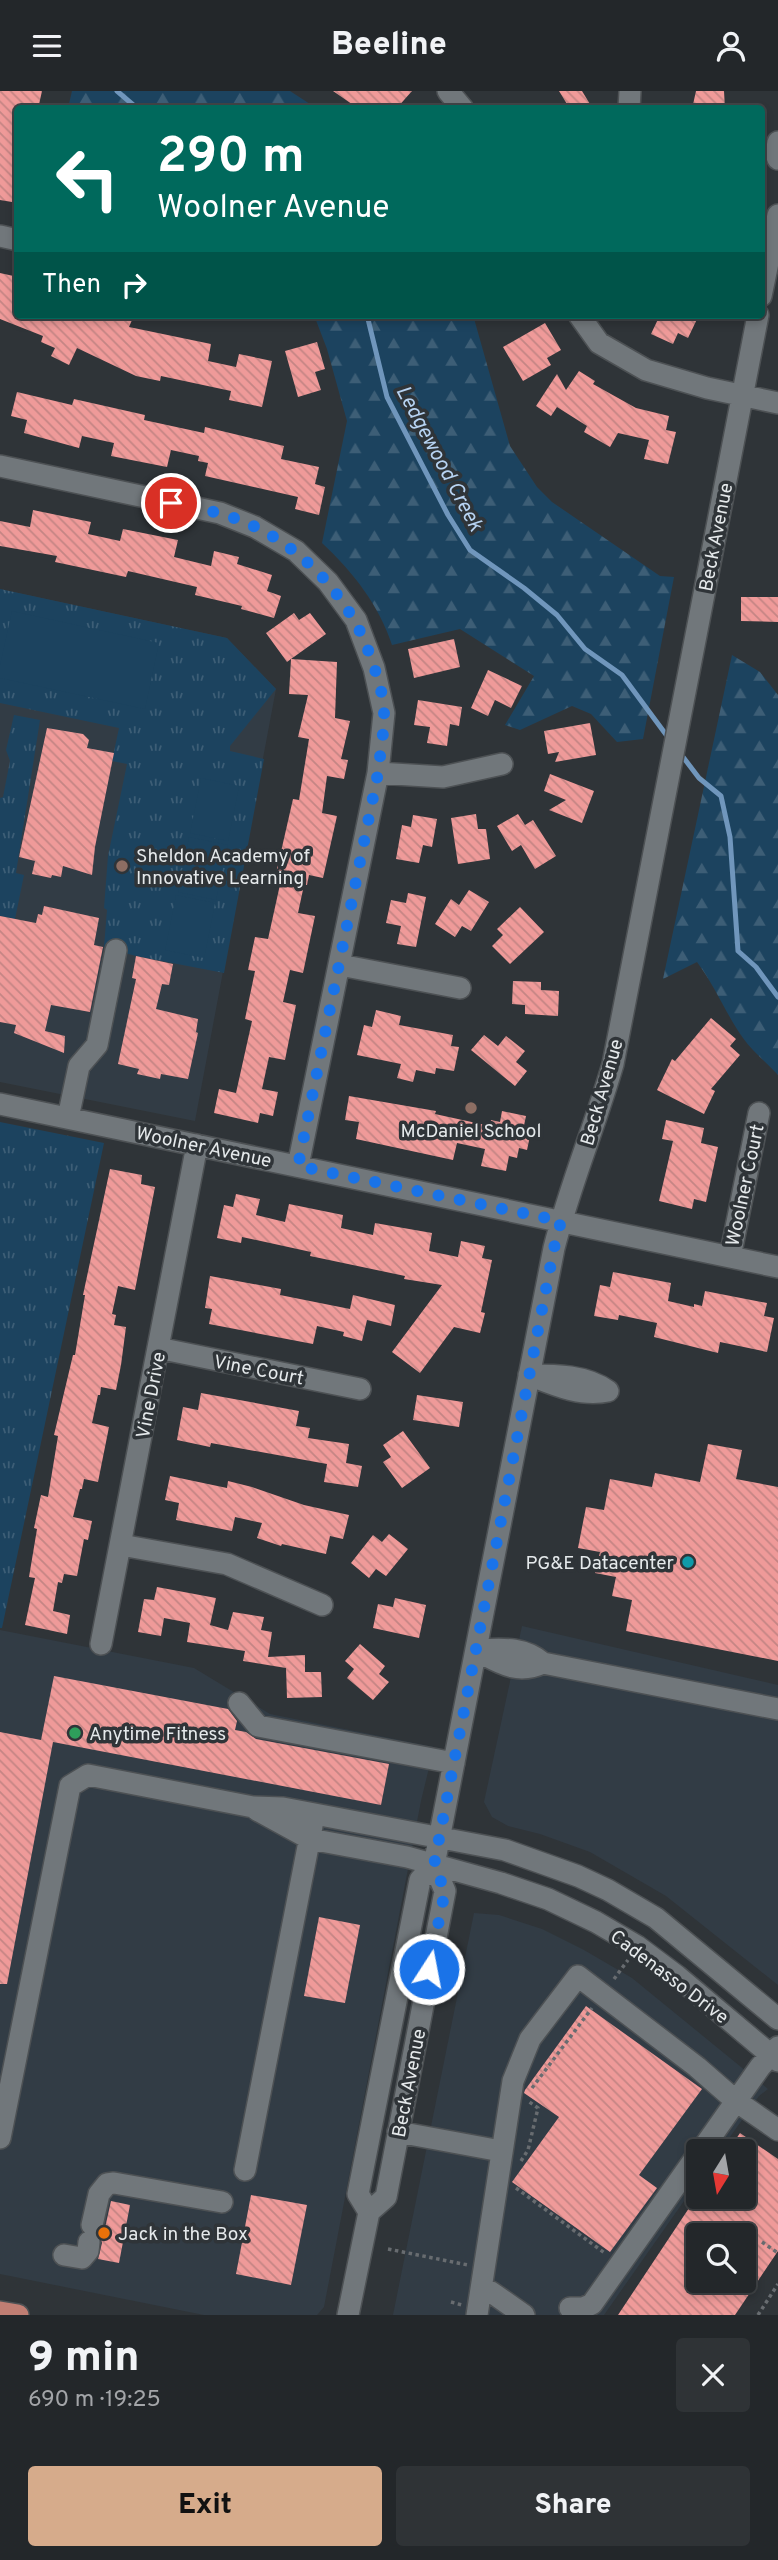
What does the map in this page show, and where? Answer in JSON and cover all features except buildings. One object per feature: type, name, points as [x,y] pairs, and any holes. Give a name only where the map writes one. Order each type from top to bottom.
[{"type":"main road","points":[[0,2312],[18,2315]]},
{"type":"street","points":[[448,91],[460,105]]},
{"type":"street","points":[[778,142],[778,159]]},
{"type":"street","points":[[765,277],[778,215]]},
{"type":"street","points":[[582,319],[599,343],[646,370],[694,385],[778,403]]},
{"type":"street","name":"Beck Avenue","points":[[369,2212],[358,2194],[420,1880],[434,1865],[440,1837],[561,1221],[569,1192],[600,1111],[613,1064],[757,319]]},
{"type":"street","points":[[0,466],[220,513],[255,527],[296,551],[328,582],[356,620],[374,668],[384,713],[378,773],[298,1166]]},
{"type":"street","points":[[378,773],[443,777],[502,764]]},
{"type":"street","points":[[68,1118],[79,1066],[97,1045],[116,950]]},
{"type":"street","points":[[340,965],[460,988]]},
{"type":"street","name":"Woolner Avenue","points":[[0,1104],[778,1266]]},
{"type":"street","name":"Woolner Court","points":[[730,1257],[759,1113]]},
{"type":"street","name":"Vine Drive","points":[[101,1644],[197,1145]]},
{"type":"street","name":"Vine Court","points":[[158,1349],[360,1389]]},
{"type":"street","points":[[121,1545],[227,1565],[322,1605]]},
{"type":"street","points":[[476,1650],[508,1648],[531,1653],[543,1663],[778,1709]]},
{"type":"street","points":[[239,1703],[258,1725],[454,1763]]},
{"type":"street","points":[[0,2139],[70,1786],[88,1776],[253,1807]]},
{"type":"street","name":"Cadenasso Drive","points":[[253,1807],[283,1808],[478,1844],[533,1858],[608,1890],[665,1925],[778,2019]]},
{"type":"street","name":"Cadenasso Drive","points":[[253,1807],[310,1839],[407,1857],[548,1899],[637,1946],[776,2054]]},
{"type":"street","points":[[245,2170],[315,1814]]},
{"type":"street","name":"Beck Avenue","points":[[348,2315],[369,2212],[386,2197],[445,1891],[434,1865]]},
{"type":"street","points":[[477,2315],[500,2151],[513,2081],[530,2039],[579,1976],[697,2067],[736,2101],[778,2130]]},
{"type":"street","points":[[710,2139],[736,2101],[776,2054]]},
{"type":"street","points":[[398,2132],[500,2151]]},
{"type":"street","points":[[570,2308],[583,2308],[592,2304],[686,2173]]},
{"type":"street","points":[[64,2255],[82,2258],[88,2251],[99,2194],[107,2184],[222,2202]]},
{"type":"street","points":[[482,2279],[491,2292],[524,2315]]},
{"type":"path","points":[[532,2088],[629,1958]]},
{"type":"path","points":[[514,2172],[528,2150],[538,2108],[524,2098]]},
{"type":"path","points":[[507,2182],[610,2257]]},
{"type":"path","points":[[762,2242],[778,2253]]},
{"type":"path","points":[[388,2249],[482,2279]]},
{"type":"path","points":[[758,2315],[778,2284]]},
{"type":"shaded area","name":"Sheldon Academy of Innovative Learning","points":[[0,589],[227,638],[276,689],[195,1121],[0,1082]]},
{"type":"shaded area","points":[[522,1626],[778,1685],[778,1985],[666,1896],[590,1852],[508,1826],[492,1817],[484,1802]]},
{"type":"shaded area","points":[[0,1630],[194,1668],[270,1714],[434,1747],[421,1801],[324,2307],[317,2315],[204,2315],[0,2274]]},
{"type":"shaded area","points":[[474,1913],[499,1915],[542,1929],[632,1978],[768,2089],[759,2096],[729,2139],[686,2139],[686,2198],[604,2315],[393,2315]]},
{"type":"green space","points":[[72,91],[290,91],[311,105],[69,105]]},
{"type":"green space","points":[[316,319],[474,319],[510,446],[537,487],[552,502],[660,576],[674,577],[643,739],[617,742],[591,714],[572,706],[520,730],[505,725],[534,676],[460,629],[392,645],[380,616],[364,590],[322,543],[347,421],[327,349]]},
{"type":"green space","points":[[0,589],[227,638],[276,689],[230,746],[230,751],[264,759],[224,973],[104,947],[108,856],[127,764],[112,761],[119,728],[0,703]]},
{"type":"green space","points":[[12,611],[159,643],[145,709],[0,678],[0,665]]},
{"type":"green space","points":[[732,655],[760,672],[778,695],[778,1075],[743,1038],[697,962],[663,979]]},
{"type":"green space","points":[[14,715],[40,720],[16,873],[24,875],[15,919],[0,916],[0,798],[3,797],[10,761],[6,750]]},
{"type":"green space","points":[[201,778],[239,786],[228,841],[190,833]]},
{"type":"green space","points":[[189,837],[228,845],[216,900],[178,892]]},
{"type":"green space","points":[[176,895],[215,903],[204,958],[165,950]]},
{"type":"green space","points":[[0,1122],[104,1143],[2,1628],[0,1628]]},
{"type":"waterway","name":"Ledgewood Creek","points":[[117,91],[133,105]]},
{"type":"waterway","name":"Ledgewood Creek","points":[[368,319],[387,397],[448,515],[470,550],[557,615],[585,649],[622,675],[670,740]]},
{"type":"waterway","name":"Ledgewood Creek","points":[[680,753],[699,778],[721,796],[730,837],[738,951],[756,967],[778,997]]},
{"type":"place","name":"Sheldon Academy of Innovative Learning","points":[[122,866]]},
{"type":"place","name":"McDaniel School","points":[[471,1108]]},
{"type":"place","name":"PG&E Datacenter","points":[[688,1562]]},
{"type":"place","name":"Anytime Fitness","points":[[75,1733]]},
{"type":"place","name":"Jack in the Box","points":[[104,2233]]},
{"type":"route","points":[[171,503],[220,513],[255,527],[296,551],[328,582],[356,620],[374,668],[384,713],[378,773],[298,1166],[561,1221],[434,1865],[445,1891],[429,1969]]}]
